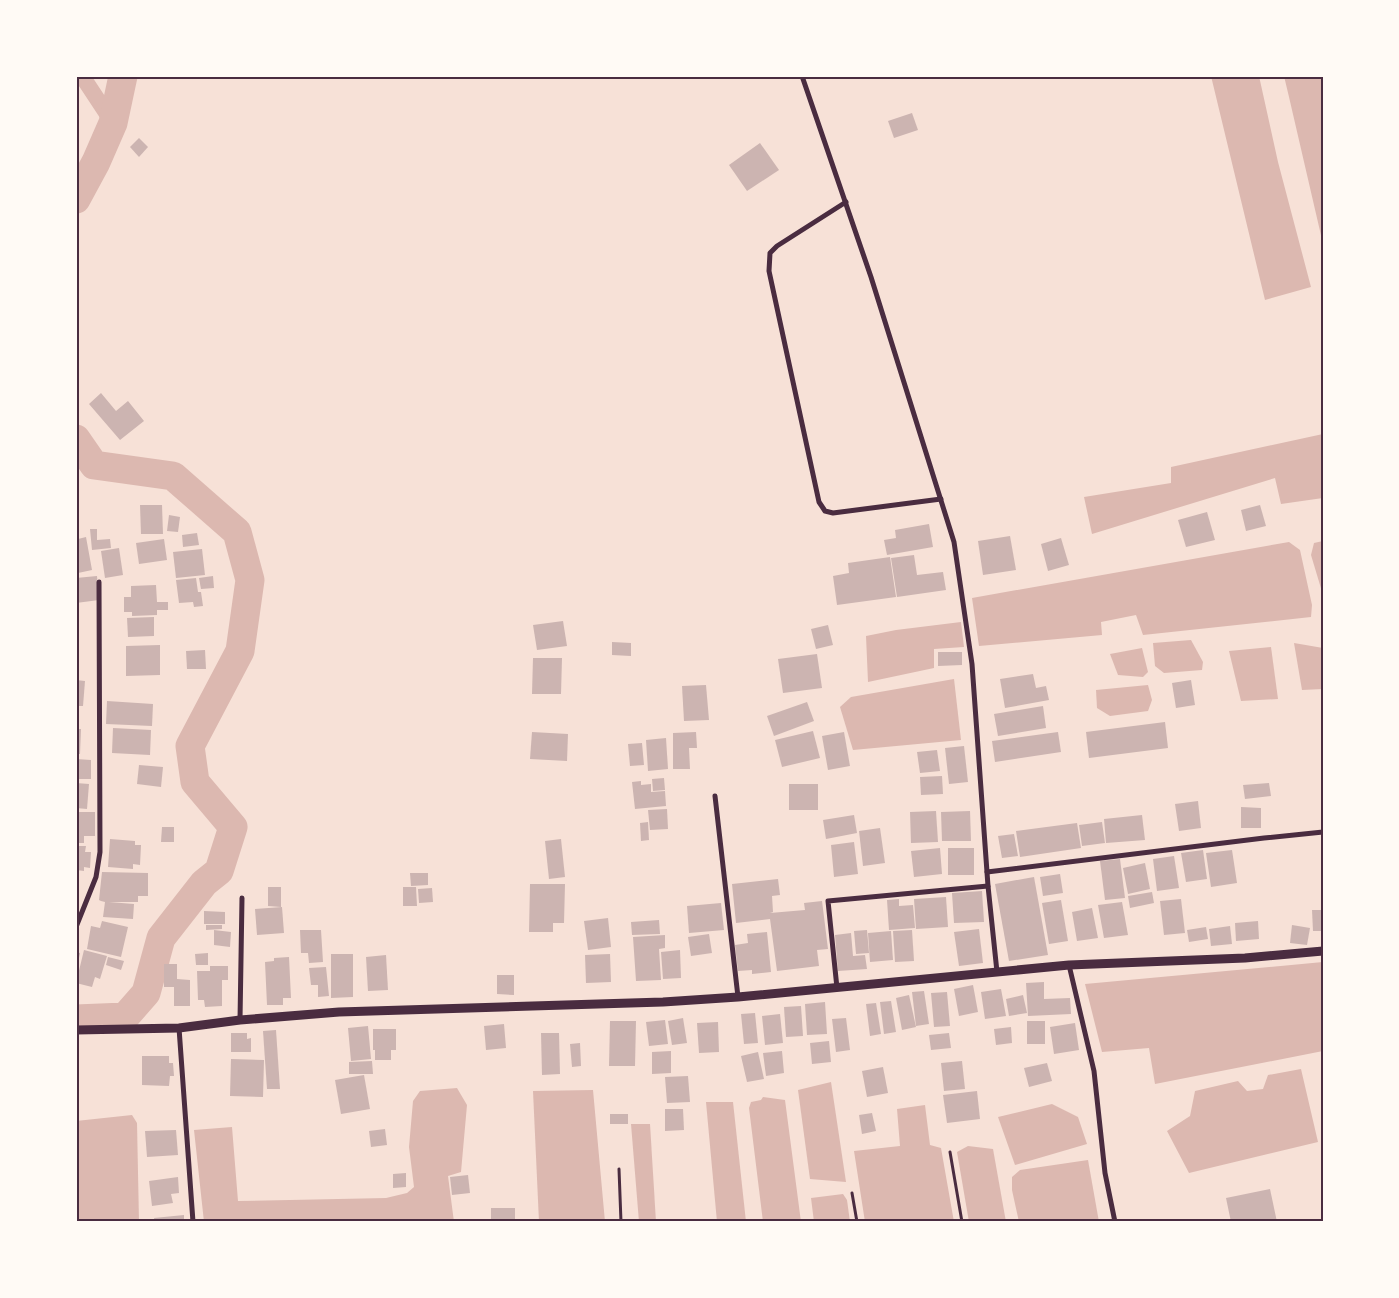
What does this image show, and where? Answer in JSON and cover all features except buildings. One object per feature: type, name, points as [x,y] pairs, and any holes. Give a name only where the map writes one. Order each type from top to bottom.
[{"type":"street","points":[[802,76],[871,277],[954,542],[972,664],[988,886],[997,972]]},
{"type":"street","points":[[846,202],[777,246],[770,253],[769,271],[819,502],[825,511],[833,513],[941,499]]},
{"type":"street","points":[[76,927],[96,877],[100,852],[100,582]]},
{"type":"street","points":[[715,796],[738,997]]},
{"type":"street","points":[[987,872],[1323,832]]},
{"type":"street","points":[[837,988],[828,901],[988,886]]},
{"type":"street","points":[[240,1020],[242,898]]},
{"type":"street","points":[[76,1030],[179,1028],[240,1020],[339,1012],[653,1003],[837,988],[1069,965],[1245,958],[1323,951]]},
{"type":"street","points":[[1069,965],[1094,1071],[1106,1173],[1115,1222]]},
{"type":"street","points":[[179,1028],[193,1222]]},
{"type":"path","points":[[950,1152],[962,1222]]},
{"type":"path","points":[[618,1169],[621,1222]]},
{"type":"path","points":[[852,1193],[857,1222]]},
{"type":"shaded area","points":[[1211,76],[1259,76],[1278,162],[1311,287],[1265,300]]},
{"type":"shaded area","points":[[1284,76],[1323,76],[1323,244],[1289,97]]},
{"type":"shaded area","points":[[1323,434],[1323,498],[1281,504],[1275,478],[1092,534],[1084,497],[1171,483],[1171,467]]},
{"type":"shaded area","points":[[1323,541],[1323,595],[1311,555],[1314,543]]},
{"type":"shaded area","points":[[1289,542],[1300,550],[1312,605],[1311,617],[1143,635],[1136,615],[1101,622],[1102,635],[979,646],[972,598]]},
{"type":"shaded area","points":[[961,622],[964,647],[934,649],[934,668],[868,682],[866,636],[896,630]]},
{"type":"shaded area","points":[[1191,640],[1203,662],[1202,670],[1164,673],[1155,666],[1153,643]]},
{"type":"shaded area","points":[[1294,643],[1323,648],[1323,689],[1302,690]]},
{"type":"shaded area","points":[[1271,647],[1278,699],[1241,701],[1229,651]]},
{"type":"shaded area","points":[[1142,648],[1148,672],[1143,677],[1118,675],[1110,654]]},
{"type":"shaded area","points":[[954,679],[961,740],[853,750],[840,707],[851,697]]},
{"type":"shaded area","points":[[1148,685],[1152,700],[1148,711],[1110,716],[1097,708],[1096,690]]},
{"type":"shaded area","points":[[1323,962],[1323,1051],[1155,1084],[1149,1048],[1102,1052],[1085,984]]},
{"type":"shaded area","points":[[1301,1069],[1318,1142],[1189,1173],[1167,1131],[1190,1116],[1195,1091],[1238,1081],[1247,1091],[1263,1089],[1268,1075]]},
{"type":"shaded area","points":[[831,1082],[846,1182],[810,1179],[798,1090]]},
{"type":"shaded area","points":[[457,1088],[467,1105],[461,1172],[448,1176],[454,1222],[204,1222],[194,1130],[232,1127],[238,1201],[386,1198],[407,1193],[414,1187],[409,1147],[413,1101],[420,1091]]},
{"type":"shaded area","points":[[593,1090],[605,1222],[539,1222],[533,1091]]},
{"type":"shaded area","points":[[763,1097],[785,1100],[801,1222],[763,1222],[749,1108],[751,1102],[761,1100]]},
{"type":"shaded area","points":[[706,1102],[733,1102],[746,1222],[717,1222]]},
{"type":"shaded area","points":[[1052,1104],[1078,1117],[1087,1144],[1015,1165],[998,1117]]},
{"type":"shaded area","points":[[925,1105],[930,1145],[941,1148],[954,1222],[865,1222],[854,1151],[900,1146],[897,1109]]},
{"type":"shaded area","points":[[132,1115],[137,1123],[139,1222],[76,1222],[76,1121]]},
{"type":"shaded area","points":[[631,1124],[650,1124],[656,1222],[639,1222]]},
{"type":"shaded area","points":[[968,1146],[993,1149],[1006,1222],[969,1222],[957,1152]]},
{"type":"shaded area","points":[[1088,1160],[1099,1222],[1019,1222],[1012,1190],[1012,1177],[1020,1170]]},
{"type":"shaded area","points":[[843,1194],[847,1200],[850,1222],[814,1222],[811,1198]]},
{"type":"waterway","points":[[82,76],[113,123]]},
{"type":"waterway","points":[[76,199],[96,162],[113,123],[123,76]]},
{"type":"waterway","points":[[76,439],[94,465],[173,476],[237,532],[250,580],[240,651],[190,746],[195,782],[233,827],[219,871],[204,883],[161,938],[146,993],[125,1017],[76,1019]]}]
